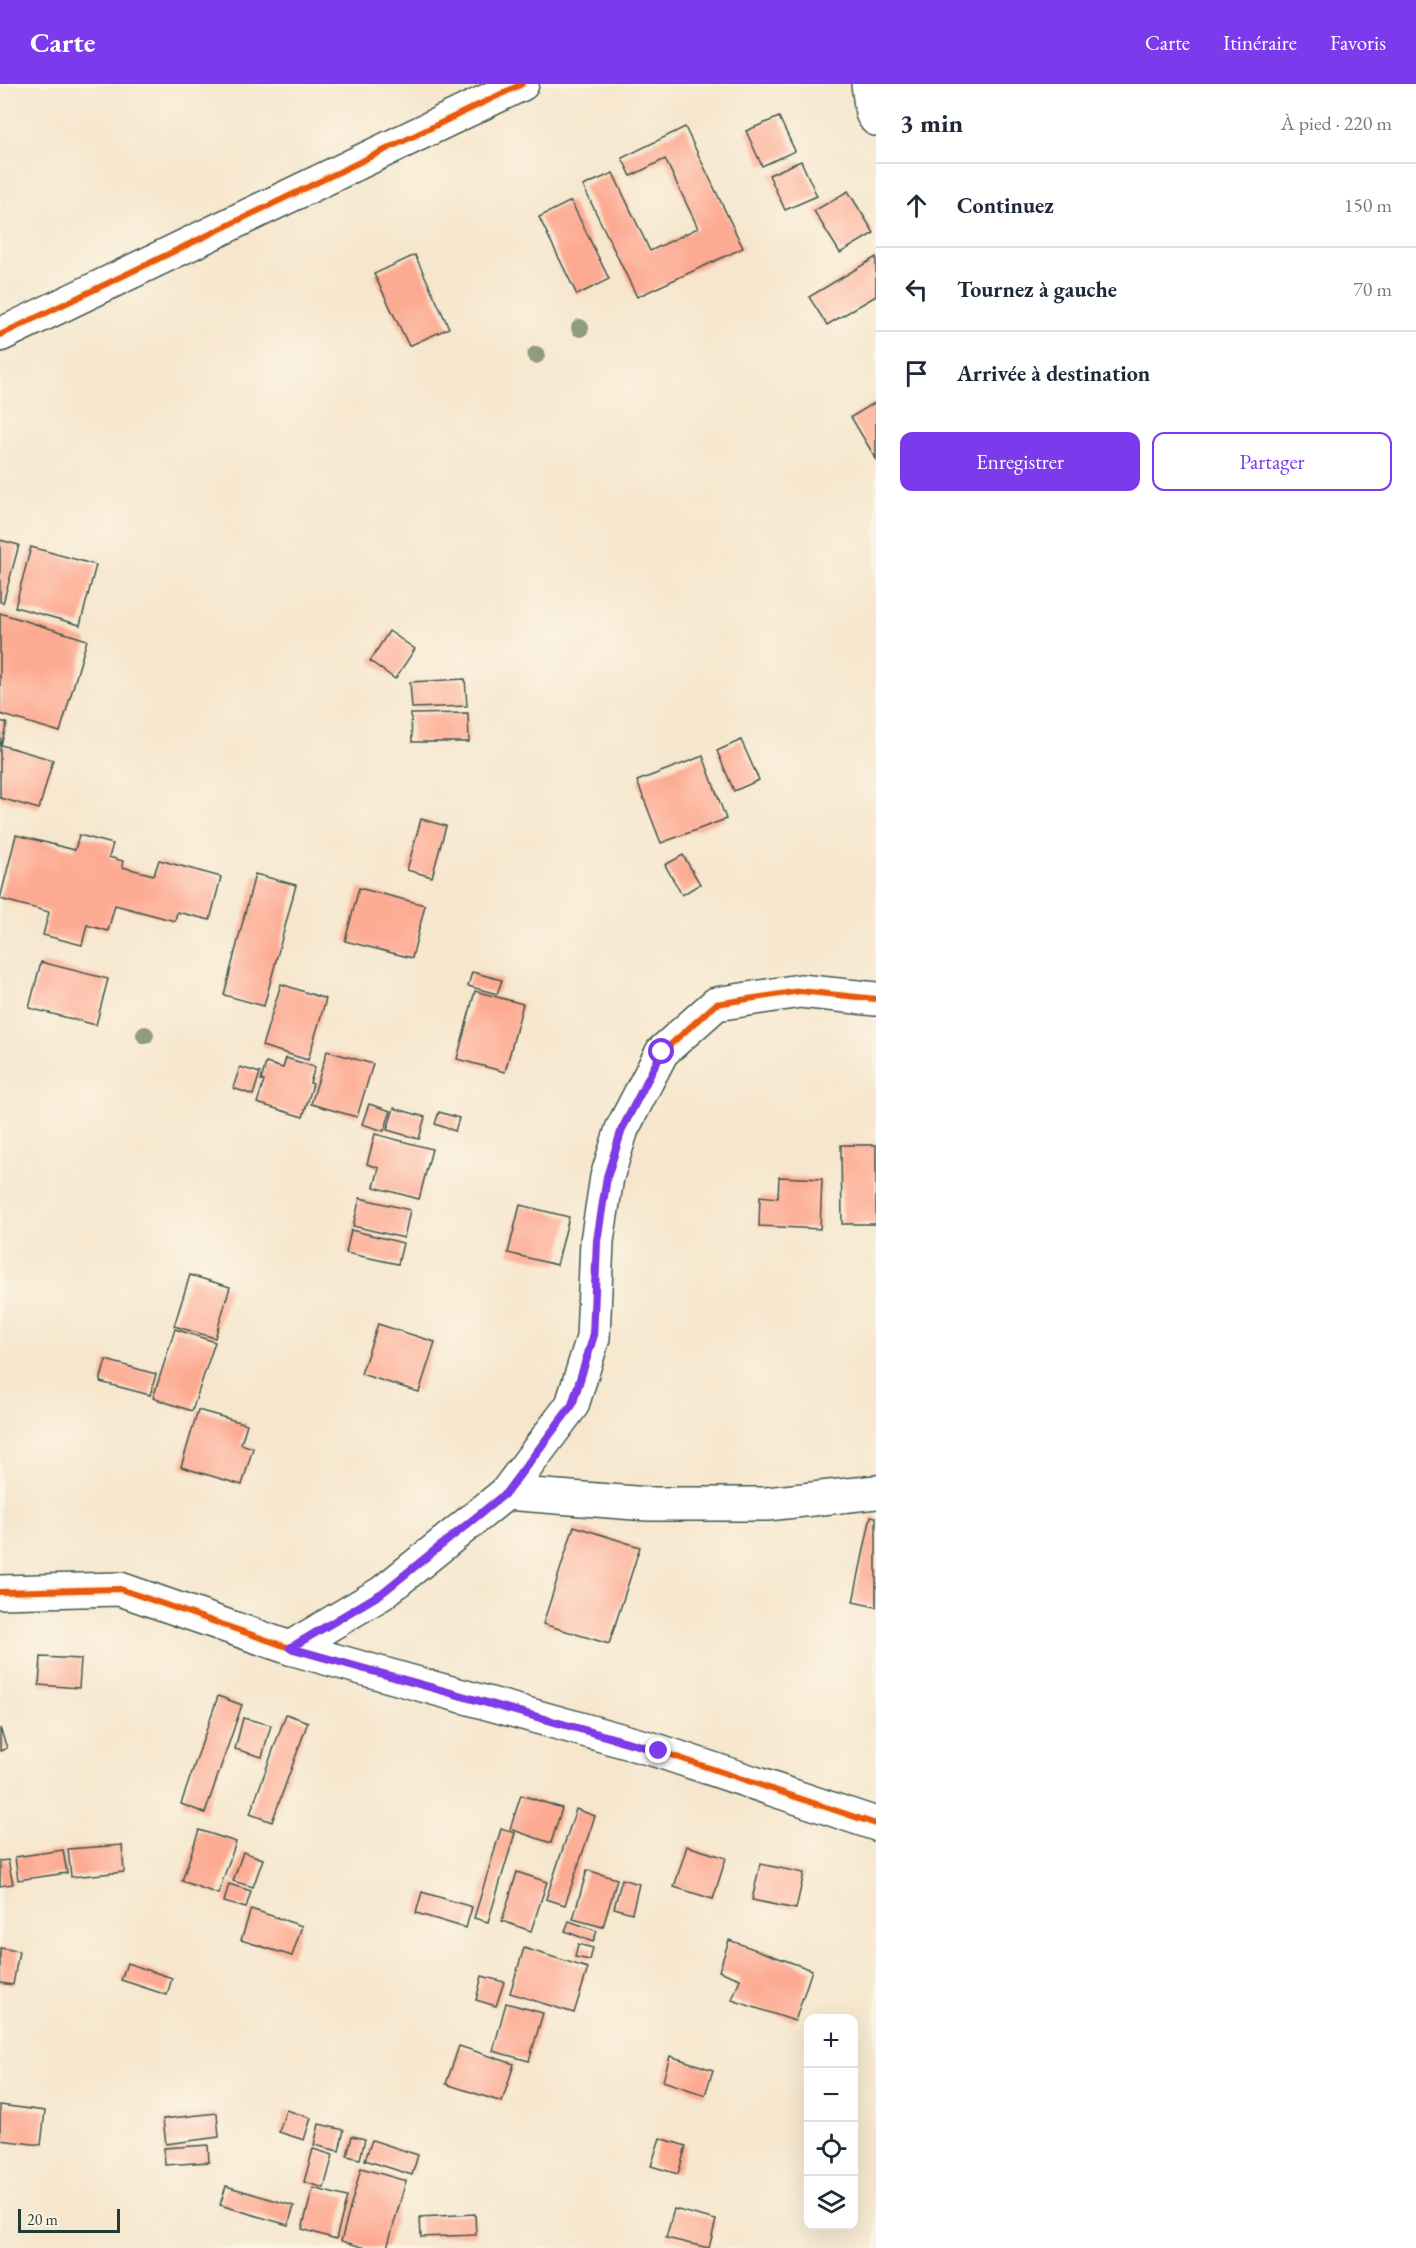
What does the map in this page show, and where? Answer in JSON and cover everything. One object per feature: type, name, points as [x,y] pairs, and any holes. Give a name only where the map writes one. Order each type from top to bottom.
[{"type":"street","points":[[0,335],[522,84]]},
{"type":"street","points":[[868,84],[872,112],[876,119]]},
{"type":"street","points":[[290,1648],[382,1593],[506,1493],[572,1405],[593,1338],[597,1241],[607,1177],[622,1129],[662,1052],[716,1004],[800,991],[876,999]]},
{"type":"street","points":[[506,1493],[648,1504],[767,1504],[876,1492]]},
{"type":"street","points":[[0,1592],[120,1589],[290,1648],[659,1751],[876,1824]]},
{"type":"building","points":[[779,117],[795,151],[762,166],[746,131]]},
{"type":"building","points":[[685,127],[743,248],[637,297],[583,186],[613,173],[650,251],[698,228],[665,159],[631,176],[622,158]]},
{"type":"building","points":[[801,161],[817,196],[785,210],[769,175]]},
{"type":"building","points":[[848,191],[874,233],[840,253],[814,211]]},
{"type":"building","points":[[571,201],[609,279],[577,295],[539,217]]},
{"type":"building","points":[[415,255],[449,328],[409,346],[374,274]]},
{"type":"building","points":[[876,257],[876,296],[827,325],[809,297]]},
{"type":"building","points":[[876,402],[876,459],[851,417]]},
{"type":"building","points":[[0,540],[19,545],[3,603],[0,602]]},
{"type":"building","points":[[31,547],[96,565],[80,625],[15,607]]},
{"type":"building","points":[[0,613],[87,640],[60,732],[0,714]]},
{"type":"building","points":[[389,631],[415,649],[395,679],[370,661]]},
{"type":"building","points":[[465,679],[467,706],[412,708],[410,682]]},
{"type":"building","points":[[468,713],[469,742],[412,742],[411,714]]},
{"type":"building","points":[[0,721],[7,723],[1,745],[53,760],[39,809],[0,798]]},
{"type":"building","points":[[741,740],[759,780],[734,791],[717,751]]},
{"type":"building","points":[[703,756],[726,819],[661,843],[637,781]]},
{"type":"building","points":[[421,819],[446,826],[432,877],[407,870]]},
{"type":"building","points":[[16,835],[75,850],[79,835],[113,844],[109,857],[123,861],[122,867],[154,875],[159,860],[221,877],[210,920],[177,912],[175,921],[115,905],[108,931],[87,925],[82,945],[43,935],[49,912],[0,899]]},
{"type":"building","points":[[683,855],[700,884],[682,895],[665,865]]},
{"type":"building","points":[[255,874],[296,885],[264,1006],[224,995]]},
{"type":"building","points":[[359,888],[425,905],[412,958],[345,941]]},
{"type":"building","points":[[41,962],[108,979],[96,1025],[29,1008]]},
{"type":"building","points":[[472,972],[502,980],[497,994],[468,986]]},
{"type":"building","points":[[281,984],[326,999],[308,1060],[262,1046]]},
{"type":"building","points":[[475,991],[523,1004],[505,1072],[457,1059]]},
{"type":"building","points":[[327,1051],[373,1064],[357,1117],[311,1104]]},
{"type":"building","points":[[286,1058],[315,1067],[310,1083],[313,1084],[303,1117],[257,1103],[264,1081],[261,1080],[266,1063],[283,1068]]},
{"type":"building","points":[[240,1067],[260,1073],[253,1095],[233,1088]]},
{"type":"building","points":[[369,1104],[391,1111],[384,1131],[362,1124]]},
{"type":"building","points":[[394,1108],[425,1117],[419,1139],[387,1130]]},
{"type":"building","points":[[439,1112],[459,1118],[455,1131],[435,1124]]},
{"type":"building","points":[[375,1134],[432,1149],[419,1199],[374,1187],[379,1168],[367,1164]]},
{"type":"building","points":[[841,1145],[876,1145],[876,1224],[842,1224]]},
{"type":"building","points":[[779,1177],[822,1179],[820,1229],[759,1226],[760,1196],[778,1198]]},
{"type":"building","points":[[360,1198],[410,1210],[404,1238],[353,1226]]},
{"type":"building","points":[[520,1205],[569,1217],[557,1265],[508,1253]]},
{"type":"building","points":[[351,1230],[403,1243],[398,1264],[346,1253]]},
{"type":"building","points":[[190,1275],[230,1287],[215,1338],[174,1326]]},
{"type":"building","points":[[378,1324],[435,1342],[419,1392],[361,1374]]},
{"type":"building","points":[[175,1329],[215,1342],[192,1411],[153,1398]]},
{"type":"building","points":[[106,1360],[156,1374],[150,1395],[100,1382]]},
{"type":"building","points":[[198,1410],[247,1424],[241,1444],[253,1448],[242,1485],[181,1467]]},
{"type":"building","points":[[871,1516],[876,1517],[876,1607],[853,1602]]},
{"type":"building","points":[[574,1526],[640,1547],[609,1644],[543,1624]]},
{"type":"building","points":[[41,1657],[81,1659],[79,1688],[39,1685]]},
{"type":"building","points":[[218,1696],[242,1705],[205,1813],[181,1804]]},
{"type":"building","points":[[286,1714],[308,1722],[272,1822],[250,1814]]},
{"type":"building","points":[[243,1718],[271,1725],[262,1757],[235,1749]]},
{"type":"building","points":[[0,1728],[7,1748],[0,1751]]},
{"type":"building","points":[[521,1795],[562,1808],[551,1843],[510,1829]]},
{"type":"building","points":[[576,1809],[595,1816],[565,1905],[546,1899]]},
{"type":"building","points":[[501,1829],[515,1833],[488,1922],[474,1918]]},
{"type":"building","points":[[199,1830],[236,1842],[218,1894],[182,1881]]},
{"type":"building","points":[[122,1845],[124,1872],[71,1877],[68,1849]]},
{"type":"building","points":[[687,1846],[726,1858],[713,1899],[674,1887]]},
{"type":"building","points":[[63,1850],[67,1873],[18,1880],[15,1857]]},
{"type":"building","points":[[243,1852],[263,1859],[253,1887],[233,1881]]},
{"type":"building","points":[[8,1860],[13,1884],[0,1886],[0,1861]]},
{"type":"building","points":[[760,1864],[804,1873],[796,1909],[752,1900]]},
{"type":"building","points":[[587,1870],[617,1879],[603,1927],[573,1919]]},
{"type":"building","points":[[517,1872],[547,1882],[531,1931],[502,1921]]},
{"type":"building","points":[[622,1879],[639,1884],[632,1913],[614,1908]]},
{"type":"building","points":[[229,1884],[251,1891],[246,1908],[224,1902]]},
{"type":"building","points":[[422,1892],[472,1907],[466,1928],[416,1913]]},
{"type":"building","points":[[251,1909],[302,1926],[292,1956],[241,1940]]},
{"type":"building","points":[[569,1921],[597,1931],[593,1942],[565,1931]]},
{"type":"building","points":[[729,1940],[812,1970],[795,2021],[732,2000],[740,1979],[719,1971]]},
{"type":"building","points":[[578,1944],[593,1948],[590,1960],[575,1957]]},
{"type":"building","points":[[0,1948],[19,1951],[13,1985],[0,1983]]},
{"type":"building","points":[[524,1948],[588,1968],[574,2013],[510,1993]]},
{"type":"building","points":[[127,1963],[172,1978],[167,1995],[121,1980]]},
{"type":"building","points":[[482,1976],[504,1982],[496,2006],[476,2000]]},
{"type":"building","points":[[506,2003],[543,2013],[529,2061],[493,2051]]},
{"type":"building","points":[[459,2046],[514,2064],[502,2102],[446,2084]]},
{"type":"building","points":[[670,2056],[713,2070],[705,2095],[663,2081]]},
{"type":"building","points":[[0,2105],[45,2111],[41,2145],[0,2140]]},
{"type":"building","points":[[286,2110],[311,2118],[304,2140],[279,2132]]},
{"type":"building","points":[[217,2113],[219,2137],[166,2144],[163,2119]]},
{"type":"building","points":[[319,2124],[344,2130],[339,2151],[314,2145]]},
{"type":"building","points":[[352,2136],[365,2139],[360,2159],[347,2156]]},
{"type":"building","points":[[660,2138],[686,2146],[678,2174],[651,2166]]},
{"type":"building","points":[[372,2140],[418,2155],[412,2175],[365,2160]]},
{"type":"building","points":[[208,2145],[209,2162],[165,2165],[164,2148]]},
{"type":"building","points":[[313,2149],[333,2155],[324,2188],[304,2182]]},
{"type":"building","points":[[361,2168],[406,2181],[387,2248],[366,2248],[341,2241]]},
{"type":"building","points":[[226,2186],[294,2206],[288,2225],[220,2205]]},
{"type":"building","points":[[313,2188],[347,2197],[336,2239],[302,2229]]},
{"type":"building","points":[[674,2209],[716,2220],[709,2248],[666,2238]]},
{"type":"building","points":[[475,2214],[476,2235],[421,2237],[420,2217]]},
{"type":"cycle path","points":[[0,335],[522,84]]},
{"type":"cycle path","points":[[290,1648],[382,1593],[506,1493],[572,1405],[593,1338],[597,1241],[607,1177],[622,1129],[662,1052],[716,1004],[800,991],[876,999]]},
{"type":"cycle path","points":[[0,1592],[120,1589],[290,1648],[659,1751],[876,1824]]},
{"type":"route","points":[[659,1751],[290,1648],[382,1593],[506,1493],[572,1405],[593,1338],[597,1241],[607,1177],[622,1129],[662,1052]]}]
